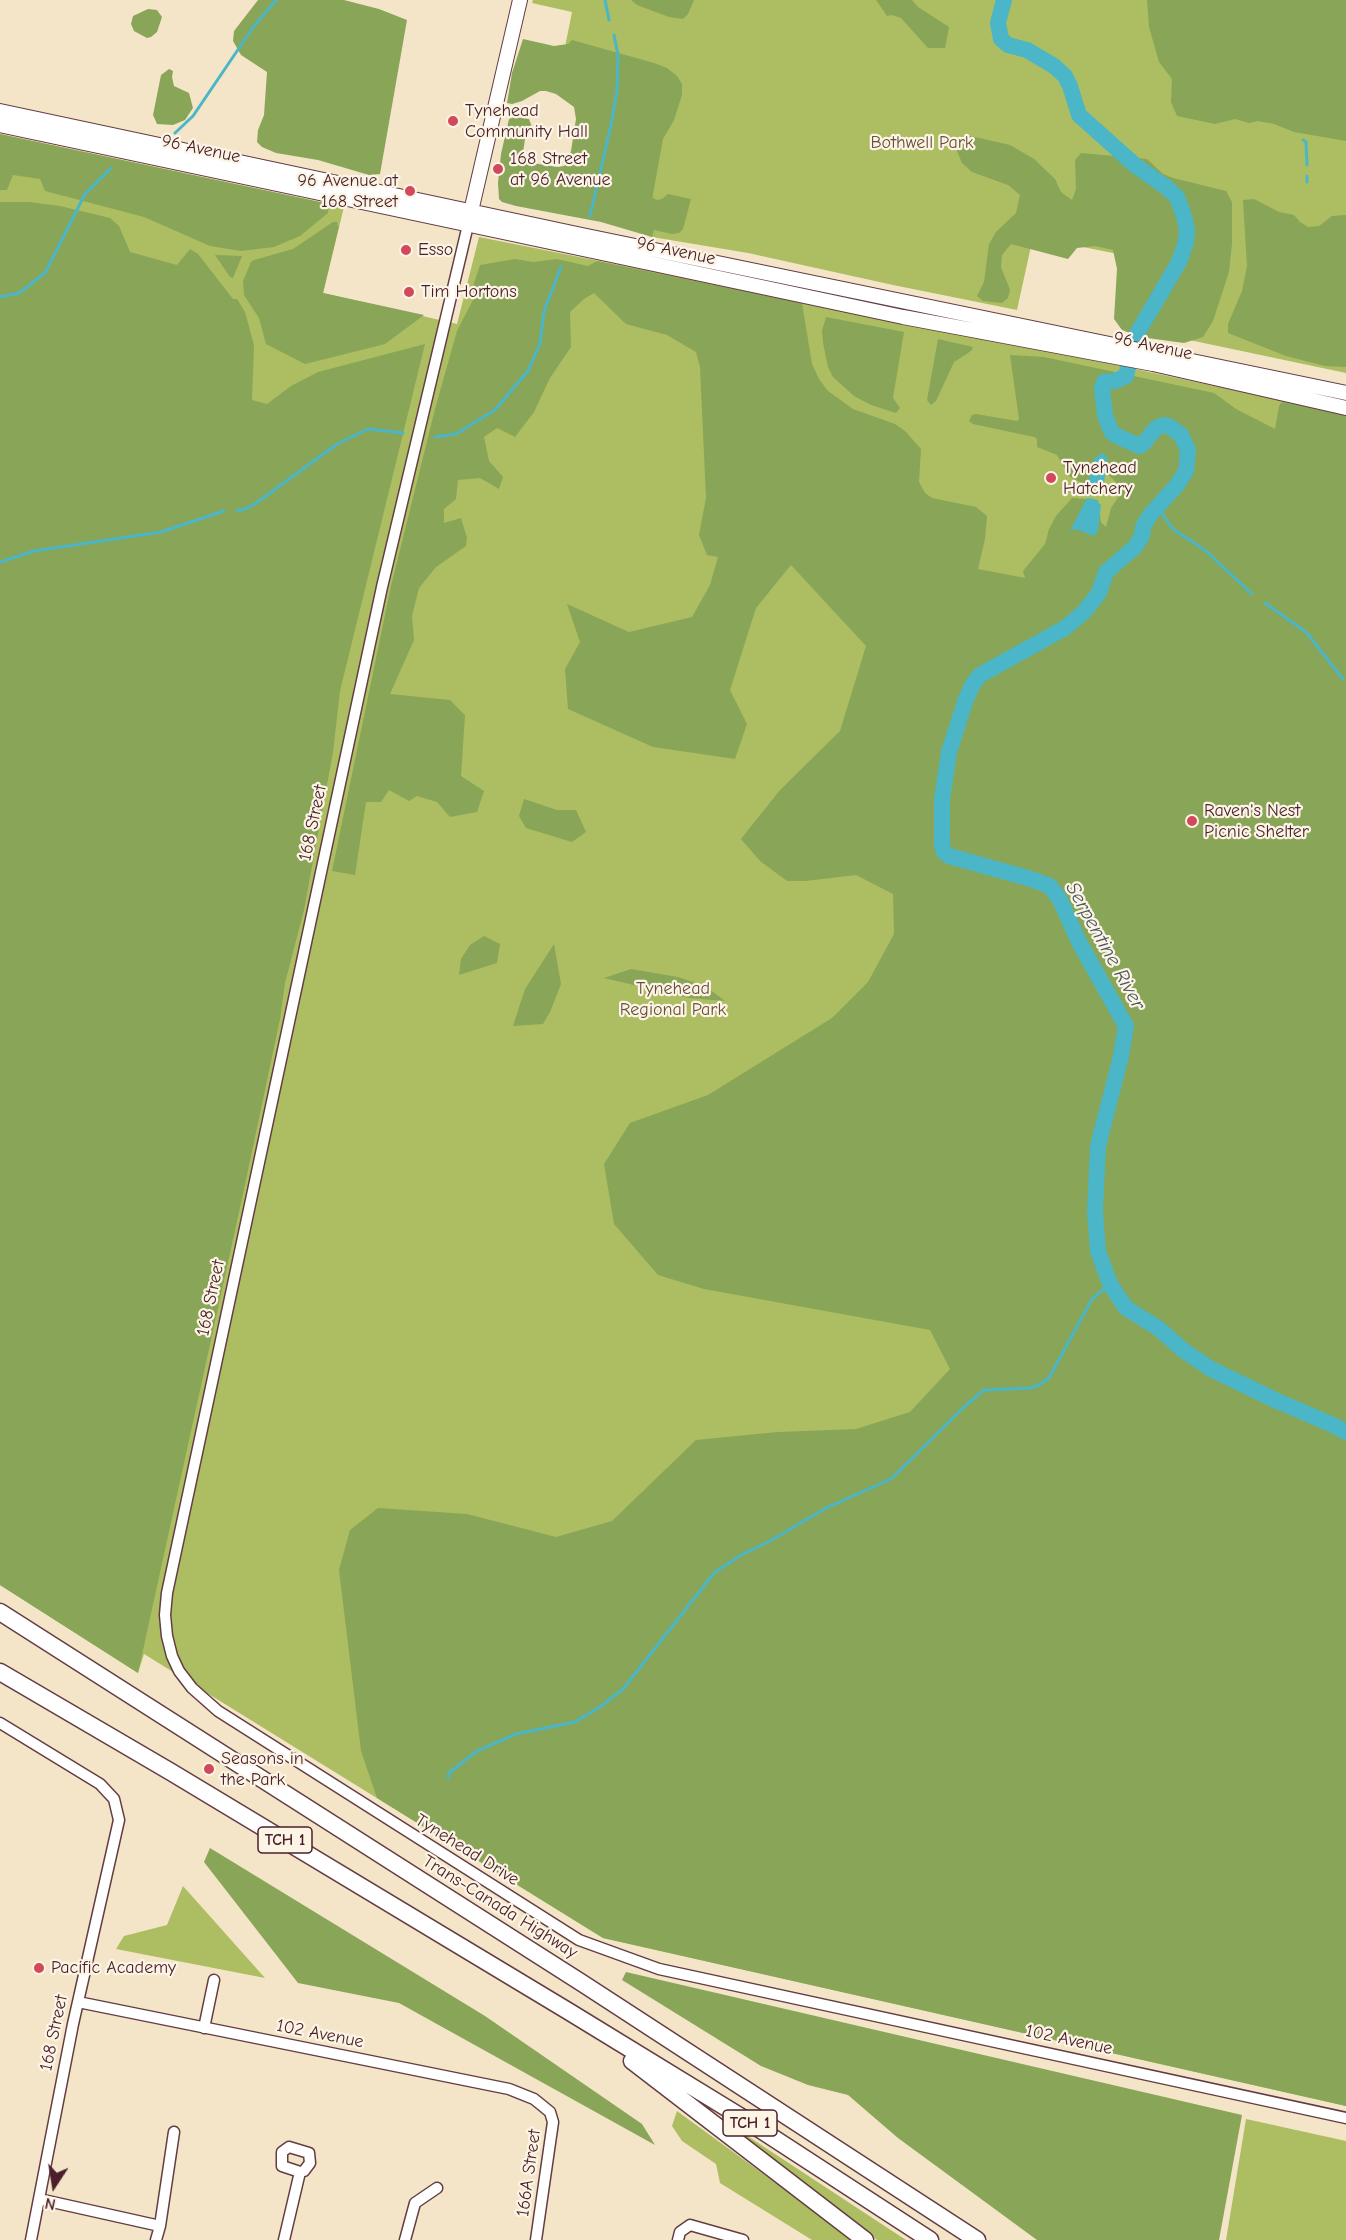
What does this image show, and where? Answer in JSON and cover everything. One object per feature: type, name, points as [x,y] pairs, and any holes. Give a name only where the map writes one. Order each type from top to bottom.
[{"type":"highway","name":"Trans-Canada Highway","points":[[0,1612],[582,1983],[977,2240]]},
{"type":"highway","name":"TCH 1","points":[[0,1672],[568,2011],[738,2115],[930,2240]]},
{"type":"highway","points":[[568,2011],[865,2240]]},
{"type":"main road","name":"168 Street","points":[[470,218],[520,0]]},
{"type":"main road","name":"96 Avenue","points":[[0,111],[470,218]]},
{"type":"main road","name":"96 Avenue","points":[[0,125],[470,218],[1114,350],[1346,408]]},
{"type":"main road","name":"96 Avenue","points":[[1154,359],[1346,393]]},
{"type":"street","name":"168 Street","points":[[172,1656],[165,1615],[167,1593],[382,587],[470,218]]},
{"type":"street","name":"Tynehead Drive","points":[[172,1656],[179,1671],[192,1688],[219,1711],[579,1940],[659,1969],[785,1995]]},
{"type":"street","name":"168 Street","points":[[0,1723],[100,1784],[114,1799],[119,1820],[78,2002],[31,2240]]},
{"type":"street","points":[[204,2028],[214,1980]]},
{"type":"street","name":"102 Avenue","points":[[785,1995],[1346,2118]]},
{"type":"street","name":"102 Avenue","points":[[78,2002],[509,2089],[534,2099],[550,2112]]},
{"type":"street","name":"166A Street","points":[[536,2240],[553,2122],[550,2112]]},
{"type":"street","points":[[156,2240],[174,2132]]},
{"type":"street","points":[[284,2240],[300,2172]]},
{"type":"street","points":[[405,2240],[415,2203],[437,2188]]},
{"type":"street","points":[[39,2199],[160,2226]]},
{"type":"street","points":[[678,2240],[680,2232],[690,2225],[743,2240]]},
{"type":"green space","points":[[258,0],[344,0],[379,9],[407,20],[380,174],[369,175],[318,160],[276,153],[262,147],[257,142],[258,130],[264,115],[267,72],[241,55],[233,41],[234,31]]},
{"type":"green space","name":"Bothwell Park","points":[[533,0],[1346,0],[1346,373],[1123,326],[1138,258],[1033,237],[1017,310],[748,253],[652,237],[611,58],[565,47],[572,12],[532,3]]},
{"type":"green space","points":[[631,0],[694,0],[688,14],[683,19],[669,17],[637,5]]},
{"type":"green space","points":[[876,0],[912,0],[918,7],[949,27],[945,48],[928,48],[901,18],[887,16]]},
{"type":"green space","points":[[1147,0],[1346,0],[1346,141],[1294,132],[1274,124],[1258,121],[1249,123],[1235,119],[1215,124],[1177,116],[1171,102],[1172,79],[1159,62],[1149,27]]},
{"type":"green space","points":[[148,9],[157,10],[162,17],[157,32],[147,38],[134,31],[131,24],[133,16]]},
{"type":"green space","points":[[523,39],[554,46],[568,44],[572,40],[654,63],[667,68],[677,76],[682,84],[682,95],[674,120],[663,139],[653,198],[662,199],[668,194],[691,199],[683,229],[679,233],[672,234],[654,230],[652,237],[601,222],[516,206],[499,199],[501,154],[509,119],[514,117],[529,119],[532,127],[525,139],[523,153],[525,157],[533,163],[557,167],[567,163],[576,119],[574,107],[556,94],[546,91],[540,91],[522,101],[507,103],[512,73]]},
{"type":"green space","points":[[169,69],[173,71],[174,86],[189,93],[193,108],[185,120],[173,125],[157,124],[153,115],[161,75]]},
{"type":"green space","name":"Tynehead Regional Park","points":[[0,134],[344,207],[323,293],[457,324],[479,237],[1046,350],[1346,414],[1346,2106],[603,1938],[144,1654],[138,1673],[0,1585]]},
{"type":"green space","points":[[0,134],[329,204],[328,213],[300,236],[274,247],[241,251],[210,246],[144,217],[45,191],[40,179],[13,175],[7,190],[0,190]]},
{"type":"green space","points":[[966,135],[1010,145],[1034,159],[1055,179],[1061,192],[1072,200],[1076,189],[1075,160],[1081,153],[1147,159],[1163,174],[1226,191],[1232,202],[1229,272],[1213,321],[1203,337],[1184,343],[1140,337],[1122,330],[1114,319],[1117,269],[1113,250],[1095,246],[1077,248],[1068,259],[1011,244],[1002,255],[1001,267],[1010,290],[1008,298],[1002,303],[983,301],[977,296],[984,282],[989,244],[996,232],[1016,213],[1020,195],[1008,185],[972,172],[962,163],[955,140]]},
{"type":"green space","points":[[1254,199],[1279,212],[1294,215],[1308,227],[1319,226],[1332,216],[1346,215],[1346,367],[1325,366],[1286,356],[1228,333],[1228,324],[1242,291],[1247,266],[1243,200]]},
{"type":"green space","points":[[0,202],[29,202],[60,206],[110,218],[119,226],[130,252],[177,265],[190,249],[198,254],[233,299],[237,299],[245,312],[254,345],[252,400],[267,404],[291,386],[318,372],[425,344],[340,691],[333,752],[304,910],[285,983],[280,1019],[243,1194],[138,1673],[0,1585]]},
{"type":"green space","points":[[333,222],[338,222],[339,226],[323,293],[424,315],[385,344],[305,364],[266,344],[259,318],[244,295],[243,281],[254,260],[293,249]]},
{"type":"green space","points":[[215,255],[242,256],[233,278],[230,277]]},
{"type":"green space","points":[[515,259],[533,262],[557,259],[588,266],[597,261],[802,303],[812,364],[828,391],[853,409],[895,424],[905,431],[921,449],[919,482],[925,493],[932,498],[976,507],[987,516],[985,539],[978,569],[1025,578],[1023,571],[1045,544],[1056,516],[1072,498],[1098,500],[1101,522],[1106,527],[1111,508],[1121,493],[1116,482],[1105,472],[1107,463],[1089,479],[1088,483],[1084,484],[1070,477],[1057,455],[1037,447],[1037,439],[1034,437],[973,424],[969,421],[972,415],[976,414],[1017,421],[1019,419],[1010,355],[1044,357],[1214,393],[1236,409],[1275,429],[1279,406],[1282,402],[1346,414],[1346,2106],[603,1938],[377,1798],[361,1751],[339,1570],[350,1530],[378,1508],[467,1514],[556,1537],[612,1521],[696,1440],[778,1432],[856,1429],[910,1412],[950,1369],[930,1330],[704,1289],[658,1275],[614,1224],[604,1164],[630,1123],[708,1095],[832,1018],[868,982],[894,934],[893,894],[856,875],[787,881],[760,861],[741,839],[780,790],[840,731],[866,646],[791,565],[756,608],[730,690],[747,724],[735,759],[653,747],[568,709],[565,669],[580,642],[567,604],[629,632],[692,617],[710,585],[718,557],[707,555],[699,535],[706,498],[700,367],[696,352],[667,335],[626,324],[594,293],[570,312],[571,347],[550,378],[534,412],[515,437],[497,428],[484,437],[489,461],[503,477],[499,489],[480,478],[458,480],[456,499],[444,509],[444,523],[461,518],[467,538],[466,546],[436,567],[419,588],[412,616],[414,640],[390,694],[450,700],[465,715],[461,776],[484,791],[477,812],[450,817],[437,802],[417,796],[409,801],[389,790],[381,802],[366,802],[355,875],[332,871],[391,586],[457,331],[476,294],[473,286],[480,265]]},
{"type":"green space","points":[[826,317],[904,332],[893,398],[900,408],[896,413],[871,405],[854,396],[833,377],[828,367],[823,343],[822,331]]},
{"type":"green space","points":[[938,339],[973,347],[971,351],[954,362],[936,401],[931,405],[927,400]]},
{"type":"green space","points":[[524,799],[557,810],[576,810],[586,832],[572,842],[526,828],[519,816]]},
{"type":"green space","points":[[484,936],[500,944],[497,963],[459,975],[461,959],[470,945]]},
{"type":"green space","points":[[554,944],[561,984],[550,1012],[543,1024],[513,1026],[525,989]]},
{"type":"green space","points":[[631,969],[678,977],[705,986],[725,1001],[689,998],[604,978]]},
{"type":"green space","points":[[210,1848],[485,2016],[642,2124],[655,2145],[399,2003],[298,1983],[204,1862]]},
{"type":"green space","points":[[183,1886],[265,1978],[116,1949],[124,1936],[167,1925]]},
{"type":"green space","points":[[626,1972],[1242,2115],[1219,2240],[1037,2240],[898,2138],[848,2095],[808,2085],[761,2066],[622,1980]]},
{"type":"green space","points":[[677,2111],[850,2240],[812,2240],[720,2183],[716,2164],[682,2141],[672,2126]]},
{"type":"green space","points":[[1246,2119],[1346,2141],[1346,2240],[1226,2240]]},
{"type":"green space","points":[[743,2133],[906,2240],[877,2240],[741,2136]]},
{"type":"water","points":[[1104,453],[1107,458],[1104,484],[1103,489],[1097,489],[1091,487],[1089,479],[1095,457]]},
{"type":"water","points":[[1087,498],[1094,499],[1101,505],[1098,531],[1094,536],[1075,529],[1070,531]]},
{"type":"waterway","points":[[175,133],[193,116],[254,26],[276,0]]},
{"type":"waterway","points":[[605,0],[609,20]]},
{"type":"waterway","name":"Serpentine River","points":[[1004,0],[998,23],[1001,39],[1008,45],[1027,50],[1054,66],[1065,76],[1079,115],[1136,166],[1177,197],[1187,230],[1186,242],[1179,262],[1135,337],[1126,376],[1115,381],[1104,382],[1102,388],[1105,415],[1115,435],[1139,446],[1156,428],[1169,426],[1181,435],[1188,450],[1186,471],[1177,485],[1150,515],[1135,547],[1106,572],[1099,593],[1084,612],[1065,628],[980,675],[973,684],[949,752],[942,799],[942,845],[944,852],[949,856],[1050,886],[1060,900],[1079,942],[1126,1026],[1121,1056],[1098,1146],[1095,1212],[1098,1251],[1110,1284],[1126,1308],[1158,1328],[1183,1350],[1211,1369],[1346,1432]]},
{"type":"waterway","points":[[590,216],[617,90],[618,55],[614,35]]},
{"type":"waterway","points":[[1303,140],[1306,142],[1307,165]]},
{"type":"waterway","points":[[0,297],[19,293],[45,273],[85,194],[111,168]]},
{"type":"waterway","points":[[1307,176],[1307,182]]},
{"type":"waterway","points":[[435,437],[456,434],[495,410],[528,371],[540,344],[544,311],[561,267]]},
{"type":"waterway","points":[[237,511],[248,508],[259,501],[337,444],[368,429],[403,433]]},
{"type":"waterway","points":[[1157,506],[1173,529],[1206,551],[1252,594]]},
{"type":"waterway","points":[[0,562],[34,551],[161,532],[224,511]]},
{"type":"waterway","points":[[1265,603],[1306,632],[1343,679]]},
{"type":"waterway","points":[[448,1778],[449,1773],[477,1751],[516,1734],[575,1722],[600,1707],[623,1689],[714,1573],[741,1555],[826,1508],[891,1479],[984,1390],[1031,1388],[1041,1384],[1049,1378],[1092,1299],[1110,1284]]},
{"type":"place","name":"Tynehead Community Hall","points":[[453,121]]},
{"type":"place","name":"168 Street at 96 Avenue","points":[[498,169]]},
{"type":"place","name":"96 Avenue at 168 Street","points":[[410,191]]},
{"type":"place","name":"Esso","points":[[406,250]]},
{"type":"place","name":"Tim Hortons","points":[[409,292]]},
{"type":"place","name":"Tynehead Hatchery","points":[[1051,478]]},
{"type":"place","name":"Raven's Nest Picnic Shelter","points":[[1192,821]]},
{"type":"place","name":"Seasons in the Park","points":[[209,1769]]},
{"type":"place","name":"Pacific Academy","points":[[39,1968]]}]
